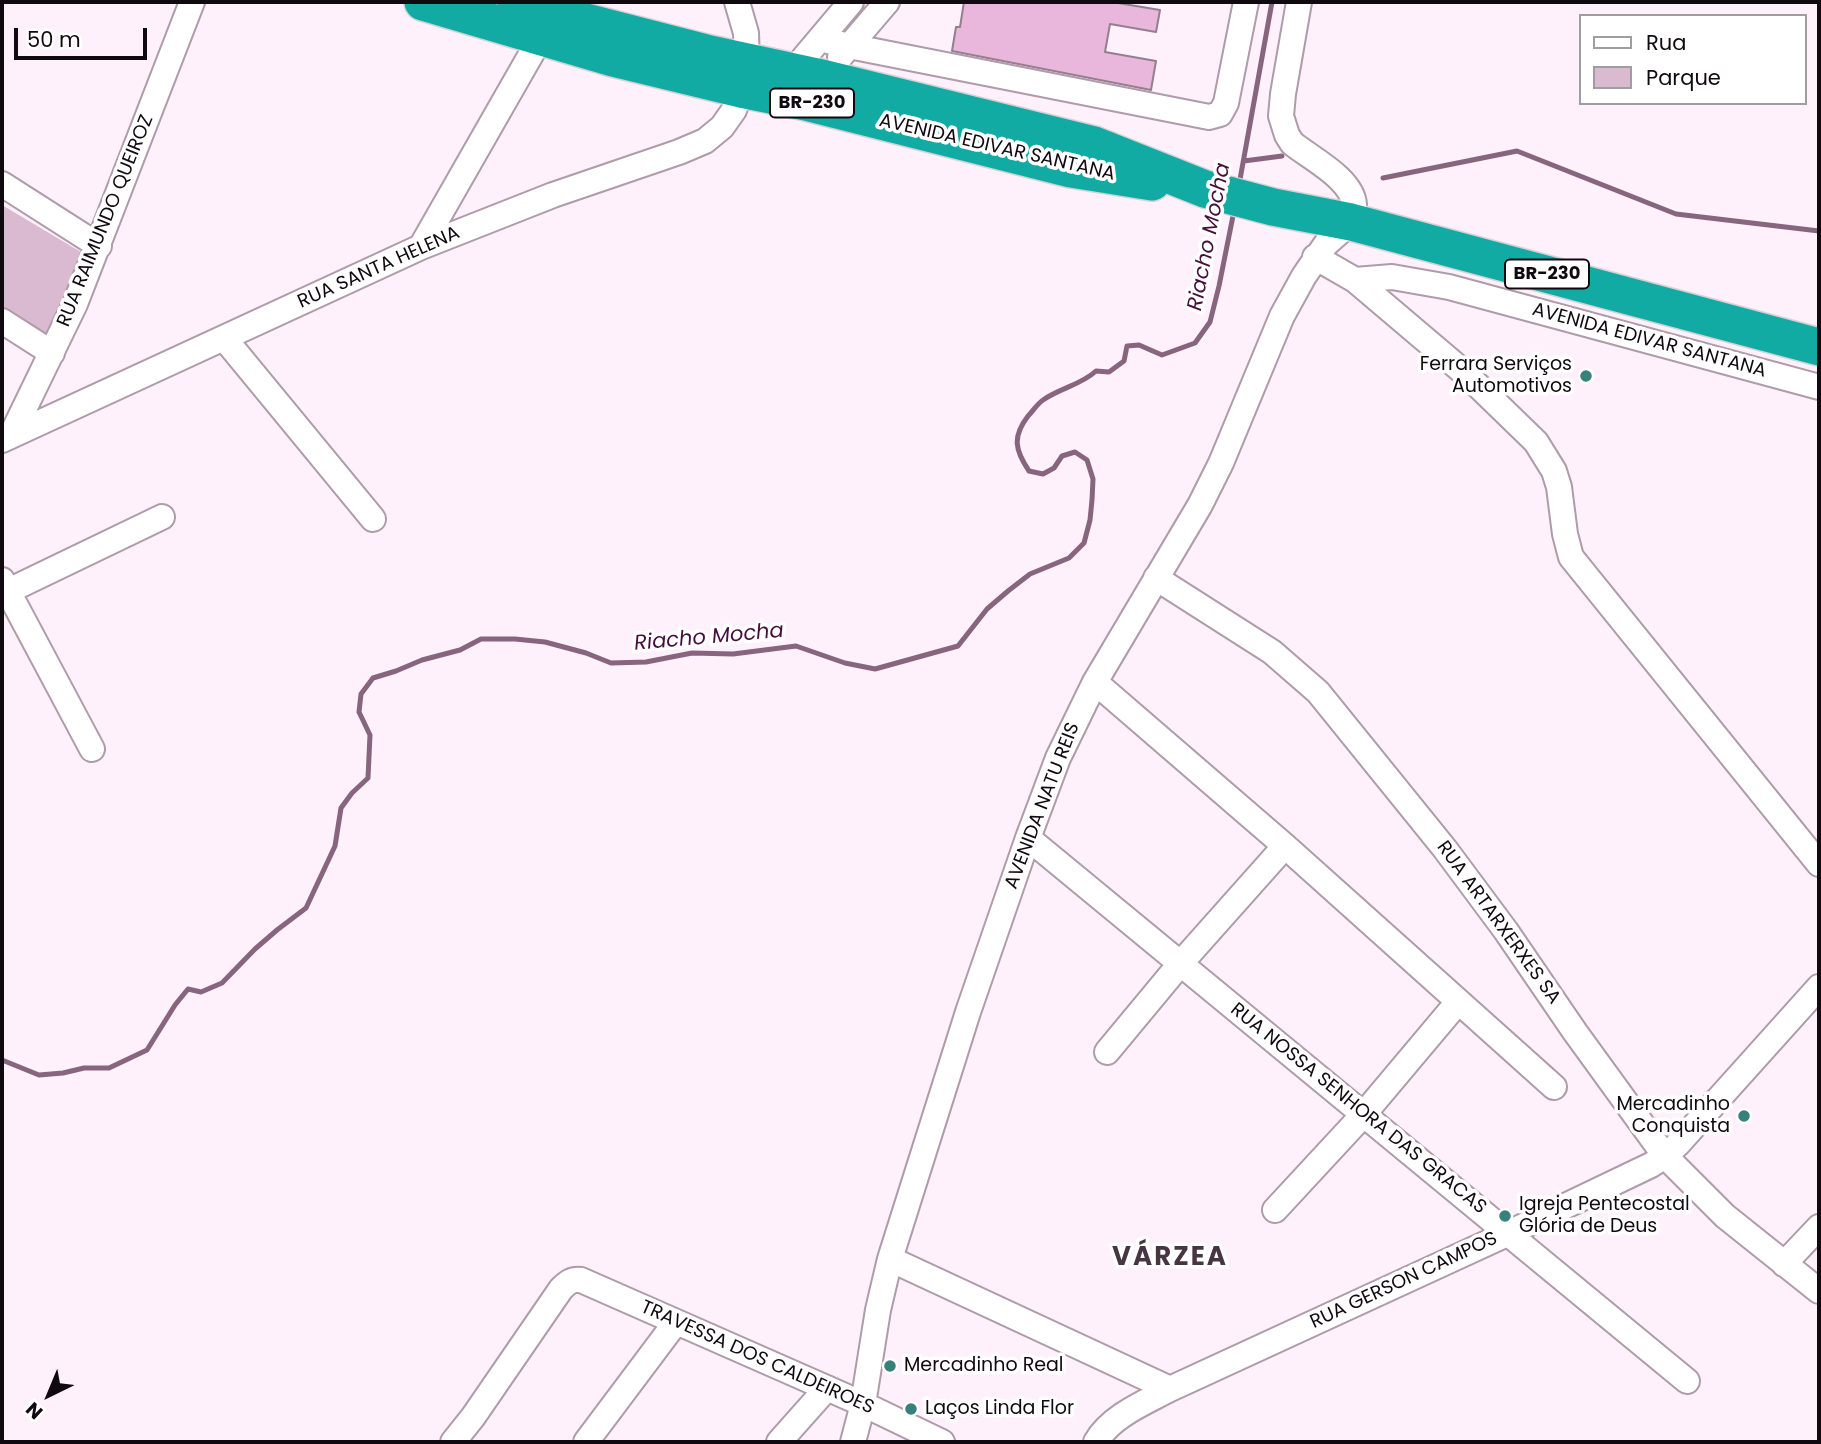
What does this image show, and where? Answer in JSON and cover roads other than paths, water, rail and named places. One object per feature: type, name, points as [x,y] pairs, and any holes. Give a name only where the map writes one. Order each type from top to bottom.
[{"type":"highway","name":"AVENIDA EDIVAR SANTANA","points":[[423,2],[549,17]]},
{"type":"highway","name":"AVENIDA EDIVAR SANTANA","points":[[516,2],[549,17],[613,58],[807,84],[1071,169],[1210,191],[1351,222],[1819,347]]},
{"type":"street","name":"RUA RAIMUNDO QUEIROZ","points":[[6,438],[75,304],[192,2]]},
{"type":"street","points":[[737,2],[746,33],[744,76]]},
{"type":"street","points":[[807,84],[820,39],[851,2]]},
{"type":"street","points":[[807,84],[849,46],[887,2]]},
{"type":"street","points":[[820,39],[1209,117],[1220,114],[1226,103],[1245,2]]},
{"type":"street","points":[[1299,2],[1281,116],[1292,143],[1340,178],[1350,192],[1354,204],[1351,222]]},
{"type":"street","points":[[421,247],[549,17]]},
{"type":"street","name":"RUA SANTA HELENA","points":[[6,438],[421,247],[553,195],[705,141],[722,127],[734,110],[744,76]]},
{"type":"street","points":[[2,184],[99,246]]},
{"type":"street","name":"AVENIDA NATU REIS","points":[[853,1442],[863,1404],[878,1310],[890,1259],[968,1012],[1058,758],[1096,682],[1200,505],[1282,316],[1315,257],[1325,244],[1351,222]]},
{"type":"street","points":[[1315,257],[1355,280],[1467,375],[1536,442],[1554,471],[1559,487],[1571,557],[1819,864]]},
{"type":"street","name":"AVENIDA EDIVAR SANTANA","points":[[1355,280],[1392,277],[1449,287],[1819,387]]},
{"type":"street","points":[[2,321],[52,353]]},
{"type":"street","points":[[224,338],[373,519]]},
{"type":"street","points":[[92,749],[4,588],[162,517]]},
{"type":"street","name":"RUA ARTARXERXES SA","points":[[1156,578],[1272,652],[1318,692],[1445,849],[1665,1157],[1726,1216],[1819,1291]]},
{"type":"street","points":[[1096,682],[1285,846],[1554,1087]]},
{"type":"street","name":"RUA NOSSA SENHORA DAS GRACAS","points":[[1028,838],[1687,1381]]},
{"type":"street","points":[[1107,1052],[1180,964],[1285,846]]},
{"type":"street","name":"RUA GERSON CAMPOS","points":[[1096,1442],[1114,1422],[1170,1389],[1509,1233],[1665,1157],[1819,987]]},
{"type":"street","points":[[1275,1210],[1363,1115],[1458,1002]]},
{"type":"street","points":[[1784,1264],[1819,1227]]},
{"type":"street","points":[[890,1259],[1170,1389]]},
{"type":"street","name":"TRAVESSA DOS CALDEIROES","points":[[453,1442],[561,1289],[571,1280],[581,1280],[863,1404],[942,1442]]},
{"type":"street","points":[[586,1442],[676,1322]]},
{"type":"street","points":[[779,1442],[827,1388]]},
{"type":"waterway","name":"Riacho Mocha","points":[[1239,185],[1272,2]]},
{"type":"waterway","points":[[1383,178],[1517,151],[1676,214],[1819,231]]},
{"type":"waterway","points":[[1244,161],[1282,156]]},
{"type":"waterway","name":"Riacho Mocha","points":[[2,1060],[39,1075],[84,1068],[109,1068],[147,1050],[188,989],[201,992],[222,983],[255,949],[306,908],[335,846],[341,808],[368,778],[370,735],[359,712],[361,694],[373,678],[422,660],[460,650],[481,639],[545,642],[611,663],[646,662],[692,653],[733,654],[796,646],[845,663],[875,669],[958,646],[987,609],[1008,591],[1030,574],[1069,558],[1084,543],[1090,520],[1093,479],[1087,460],[1075,452],[1062,456],[1054,468],[1043,474],[1029,471],[1018,450],[1019,430],[1039,403],[1096,371],[1109,372],[1124,361],[1127,346],[1139,345],[1162,355],[1195,343],[1210,322],[1234,211]]},
{"type":"place","name":"Ferrara Serviços Automotivos","points":[[1586,376]]},
{"type":"place","name":"Mercadinho Conquista","points":[[1744,1116]]},
{"type":"place","name":"Igreja Pentecostal Glória de Deus","points":[[1505,1216]]},
{"type":"place","name":"Mercadinho Real","points":[[890,1366]]},
{"type":"place","name":"Laços Linda Flor","points":[[911,1409]]},
{"type":"district","name":"VÁRZEA","points":[[1170,1258]]}]
